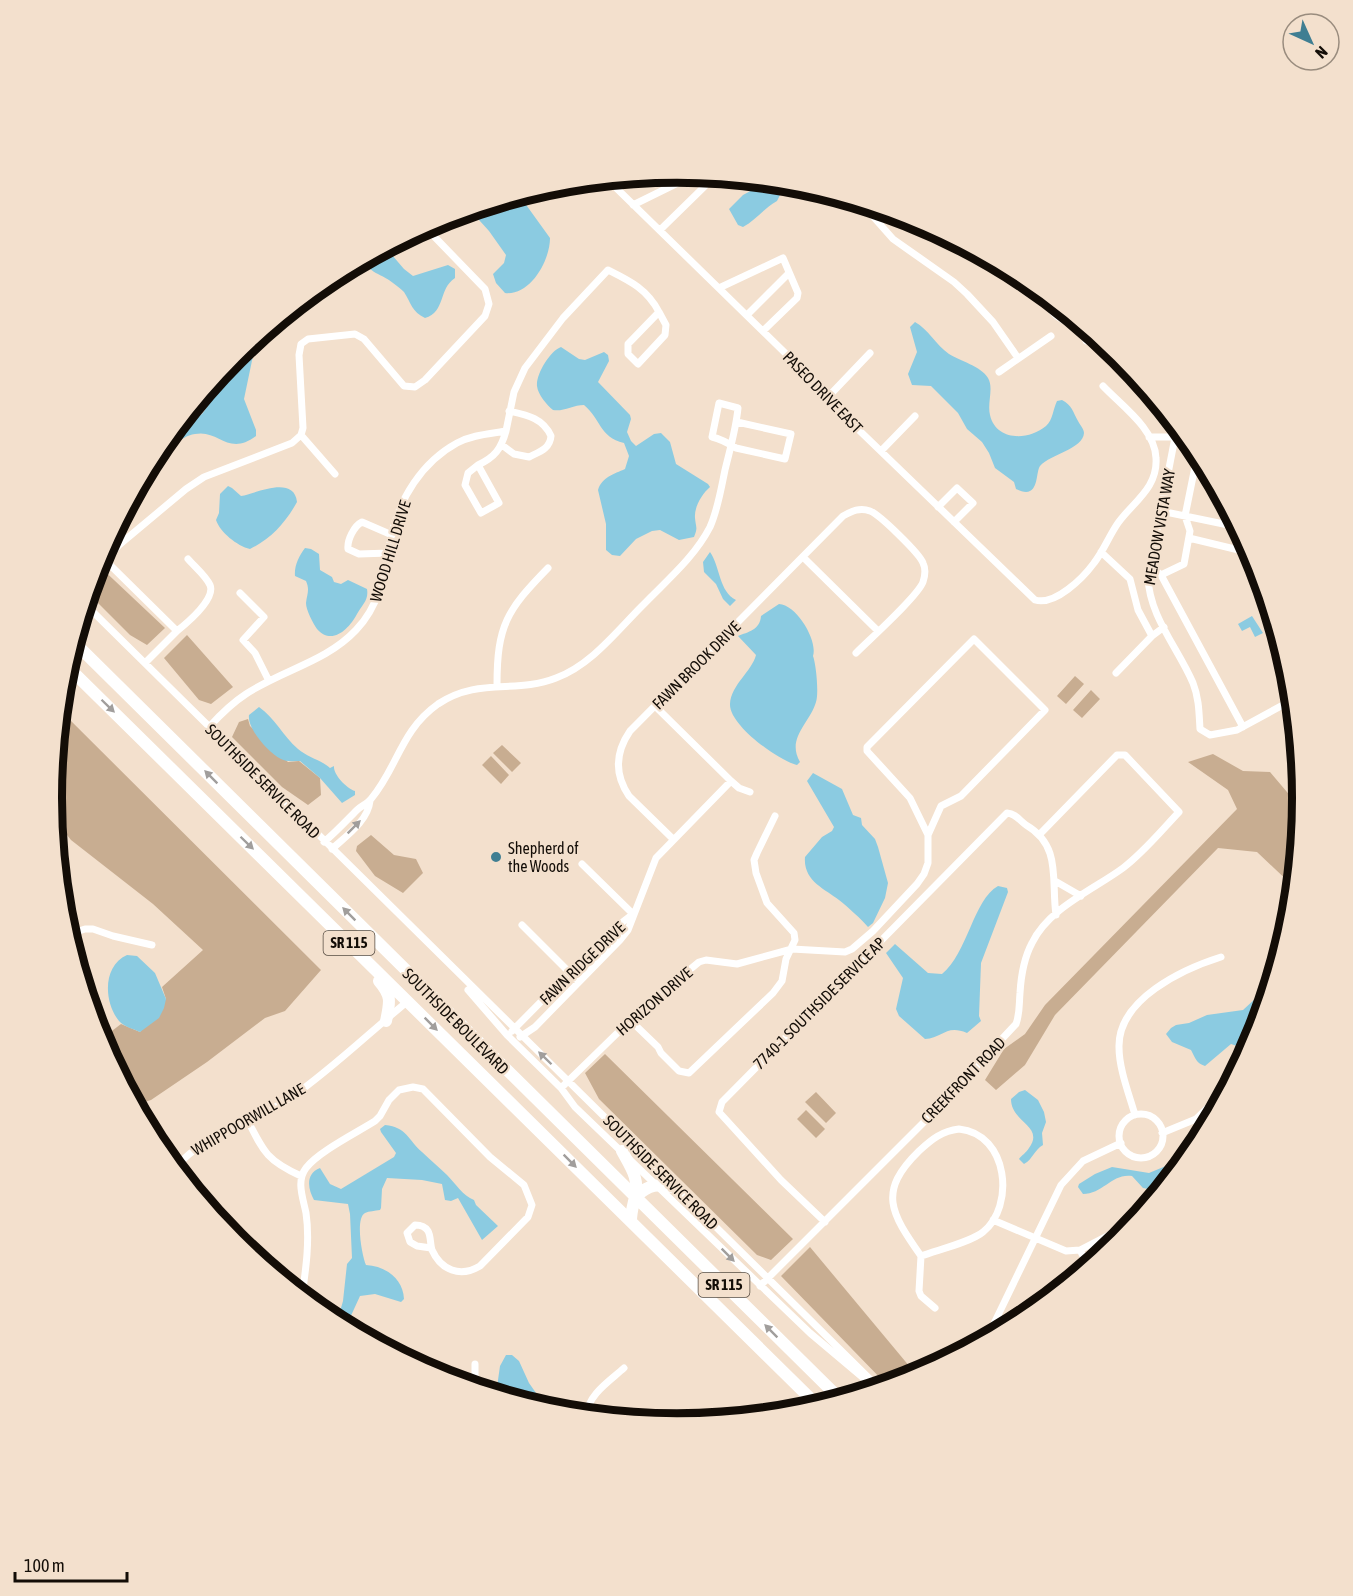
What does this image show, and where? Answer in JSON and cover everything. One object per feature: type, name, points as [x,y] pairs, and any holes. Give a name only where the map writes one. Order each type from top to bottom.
[{"type":"highway","name":"SOUTHSIDE BOULEVARD","points":[[80,647],[833,1393]]},
{"type":"highway","name":"SOUTHSIDE BOULEVARD","points":[[74,673],[810,1398]]},
{"type":"highway","points":[[368,962],[374,975],[388,993],[386,1021]]},
{"type":"highway","points":[[408,1001],[417,998],[428,1000],[450,1015]]},
{"type":"highway","points":[[622,1151],[635,1174],[637,1183],[631,1207],[631,1221]]},
{"type":"highway","points":[[635,1197],[645,1188],[657,1184],[676,1188]]},
{"type":"street","points":[[633,206],[678,183]]},
{"type":"street","points":[[660,230],[705,184]]},
{"type":"street","name":"PASEO DRIVE EAST","points":[[614,186],[747,315],[828,397],[835,407],[1032,598],[1041,602],[1058,596],[1077,582],[1101,552]]},
{"type":"street","points":[[872,215],[893,239],[954,282],[967,294],[993,322],[1018,358]]},
{"type":"street","points":[[114,551],[186,489],[204,477],[292,443],[301,435],[303,428],[299,348],[304,341],[355,334],[364,339],[405,386],[415,387],[424,380],[485,316],[489,304],[486,289],[432,234]]},
{"type":"street","points":[[718,288],[783,258],[797,289],[797,297],[763,331]]},
{"type":"street","points":[[478,465],[499,503],[481,513],[465,485],[468,473],[478,465],[492,457],[502,446],[509,411],[519,379],[563,318],[608,270],[637,285],[650,297],[659,312],[666,325],[665,335],[638,364],[628,354],[628,344],[659,312]]},
{"type":"street","points":[[747,315],[789,273]]},
{"type":"street","points":[[1050,309],[1054,315],[1061,319]]},
{"type":"street","points":[[999,372],[1051,336]]},
{"type":"street","points":[[828,397],[870,353]]},
{"type":"street","points":[[1103,386],[1140,423],[1149,436],[1156,454],[1154,479],[1145,493],[1119,522],[1101,552],[1130,579],[1138,610],[1152,636]]},
{"type":"street","points":[[324,842],[359,808],[370,801],[383,782],[404,740],[424,715],[440,702],[481,687],[530,685],[544,682],[577,668],[598,650],[686,561],[705,535],[714,516],[731,445],[737,422],[738,408],[719,404],[712,437],[731,445],[736,448],[785,459],[791,434],[737,422]]},
{"type":"street","points":[[502,446],[514,454],[529,457],[544,449],[551,442],[551,436],[543,423],[528,415],[509,411]]},
{"type":"street","points":[[881,451],[915,416]]},
{"type":"street","name":"WOOD HILL DRIVE","points":[[208,727],[246,694],[323,655],[356,630],[376,600],[384,577],[392,535],[405,497],[418,477],[432,461],[457,443],[485,434],[506,431]]},
{"type":"street","points":[[301,435],[335,474]]},
{"type":"street","points":[[1149,436],[1174,437]]},
{"type":"street","name":"MEADOW VISTA WAY","points":[[1175,439],[1150,565],[1148,592],[1153,608],[1195,688],[1200,712],[1200,729],[1210,735],[1226,733],[1243,727],[1284,704]]},
{"type":"street","points":[[1161,575],[1184,564],[1190,531],[1185,516],[1195,467]]},
{"type":"street","points":[[1154,479],[1166,483]]},
{"type":"street","points":[[938,507],[957,488],[973,503],[954,522]]},
{"type":"street","name":"FAWN BROOK DRIVE","points":[[673,839],[629,796],[620,780],[617,759],[624,740],[843,516],[858,510],[869,510],[880,518],[919,556],[925,573],[919,590],[878,631]]},
{"type":"street","points":[[1161,511],[1227,525]]},
{"type":"street","points":[[388,553],[359,554],[348,549],[348,544],[356,528],[362,522],[392,535]]},
{"type":"street","points":[[1189,538],[1239,550]]},
{"type":"street","points":[[803,557],[878,631],[856,653]]},
{"type":"street","points":[[145,663],[207,601],[211,590],[210,584],[188,560]]},
{"type":"street","points":[[108,563],[177,631]]},
{"type":"street","points":[[1150,565],[1161,575],[1243,727]]},
{"type":"street","points":[[497,685],[498,653],[504,624],[519,598],[548,568]]},
{"type":"street","points":[[240,593],[264,617],[243,640],[255,653],[269,681]]},
{"type":"street","name":"SOUTHSIDE SERVICE ROAD","points":[[91,610],[870,1381]]},
{"type":"street","points":[[1116,673],[1152,636],[1164,627]]},
{"type":"street","points":[[974,639],[1045,710],[961,796],[941,806],[928,835],[910,798],[867,751],[867,747],[974,639]]},
{"type":"street","points":[[656,706],[731,781],[739,788],[750,792]]},
{"type":"street","name":"CREEKFRONT ROAD","points":[[825,1222],[926,1120],[1016,1024],[1020,1011],[1023,971],[1028,951],[1043,925],[1124,867],[1179,812],[1125,755],[1117,755],[1040,834]]},
{"type":"street","points":[[582,864],[633,914],[656,858],[731,781]]},
{"type":"street","points":[[332,849],[361,821],[369,810],[370,801]]},
{"type":"street","name":"7740-1 SOUTHSIDE SERVICE AP","points":[[825,1222],[781,1180],[719,1112],[722,1102],[1007,813],[1014,814],[1040,834],[1053,862],[1055,881],[1053,897],[1056,915]]},
{"type":"street","points":[[630,1020],[679,1071],[689,1074],[773,993],[782,981],[786,959],[795,940],[794,933],[764,898],[754,860],[775,816]]},
{"type":"street","name":"HORIZON DRIVE","points":[[561,1088],[630,1020],[699,962],[706,960],[737,964],[792,949],[845,952],[852,949],[873,931],[924,874],[928,863],[928,835]]},
{"type":"street","points":[[1055,881],[1081,896]]},
{"type":"street","name":"FAWN RIDGE DRIVE","points":[[507,1035],[611,932],[633,914]]},
{"type":"street","name":"FAWN RIDGE DRIVE","points":[[514,1043],[535,1027],[620,940],[628,930],[633,914]]},
{"type":"street","points":[[522,925],[579,982]]},
{"type":"street","points":[[76,932],[85,928],[93,929],[152,945]]},
{"type":"street","points":[[1135,1115],[1119,1056],[1120,1034],[1123,1025],[1136,1007],[1172,977],[1201,963],[1221,957]]},
{"type":"street","name":"SOUTHSIDE SERVICE ROAD","points":[[442,958],[514,1043],[561,1088],[575,1107],[810,1334],[869,1382]]},
{"type":"street","name":"WHIPPOORWILL LANE","points":[[181,1161],[208,1140],[291,1098],[365,1040],[408,1001]]},
{"type":"street","points":[[303,1287],[308,1231],[301,1191],[301,1176],[304,1169],[316,1158],[375,1121],[399,1090],[413,1087],[423,1089],[483,1150],[524,1185],[532,1205],[528,1217],[480,1266],[473,1270],[459,1273],[448,1269],[431,1248]]},
{"type":"street","points":[[1162,1133],[1196,1119],[1208,1107]]},
{"type":"street","points":[[1135,1115],[1147,1115],[1154,1118],[1159,1123],[1162,1133],[1162,1143],[1158,1149],[1146,1157],[1132,1155],[1121,1143],[1122,1125],[1135,1115]]},
{"type":"street","points":[[248,1121],[263,1151],[273,1161],[301,1176]]},
{"type":"street","points":[[921,1256],[978,1235],[987,1228],[998,1209],[1002,1184],[996,1151],[986,1140],[973,1132],[959,1129],[948,1130],[940,1134],[908,1162],[900,1171],[894,1185],[894,1211],[899,1223],[921,1256],[919,1291],[921,1296],[935,1308]]},
{"type":"street","points":[[993,1325],[1056,1193],[1074,1168],[1095,1154],[1121,1143]]},
{"type":"street","points":[[993,1220],[1060,1250],[1080,1250],[1109,1235]]},
{"type":"street","points":[[760,1286],[825,1222]]},
{"type":"street","points":[[1080,1250],[1084,1258]]},
{"type":"street","points":[[475,1364],[475,1379]]},
{"type":"street","points":[[589,1407],[599,1390],[624,1368]]},
{"type":"shaded area","points":[[105,571],[165,628],[147,645],[130,635],[94,599]]},
{"type":"shaded area","points":[[187,635],[233,687],[211,704],[199,700],[164,658]]},
{"type":"shaded area","points":[[1075,676],[1084,684],[1066,704],[1057,696]]},
{"type":"shaded area","points":[[1091,690],[1100,699],[1082,718],[1073,710]]},
{"type":"shaded area","points":[[67,717],[321,970],[285,1011],[265,1018],[207,1062],[151,1100],[143,1103],[108,1034],[121,1024],[140,1032],[166,999],[162,987],[203,950],[153,904],[71,840],[63,830],[63,758]]},
{"type":"shaded area","points":[[248,719],[250,726],[288,762],[299,761],[320,778],[321,795],[308,805],[282,787],[232,737],[239,722]]},
{"type":"shaded area","points":[[502,745],[521,763],[512,772],[493,753]]},
{"type":"shaded area","points":[[1213,754],[1243,771],[1270,772],[1292,798],[1286,879],[1257,852],[1218,848],[1055,1015],[1025,1065],[996,1090],[985,1080],[1004,1049],[1025,1034],[1045,1005],[1237,809],[1228,790],[1188,762]]},
{"type":"shaded area","points":[[491,756],[509,775],[501,784],[482,765]]},
{"type":"shaded area","points":[[371,835],[394,855],[416,859],[423,873],[403,893],[375,876],[356,851],[357,846]]},
{"type":"shaded area","points":[[605,1054],[793,1239],[771,1260],[757,1255],[599,1099],[585,1073]]},
{"type":"shaded area","points":[[816,1092],[836,1113],[826,1123],[805,1102]]},
{"type":"shaded area","points":[[806,1110],[825,1129],[816,1138],[797,1119]]},
{"type":"shaded area","points":[[810,1247],[910,1367],[880,1378],[781,1276]]},
{"type":"water","points":[[756,188],[779,192],[780,195],[777,201],[752,221],[743,227],[738,225],[729,209],[743,195]]},
{"type":"water","points":[[524,202],[550,238],[542,266],[537,275],[523,289],[505,293],[496,283],[493,274],[504,263],[506,255],[476,217]]},
{"type":"water","points":[[391,253],[413,276],[448,265],[455,269],[455,278],[446,288],[436,311],[425,318],[412,307],[403,291],[368,267]]},
{"type":"water","points":[[915,322],[949,354],[985,374],[990,382],[989,406],[993,424],[1006,434],[1022,436],[1039,431],[1050,421],[1057,401],[1062,400],[1072,409],[1084,433],[1082,439],[1073,447],[1040,466],[1033,489],[1024,492],[1016,489],[1014,482],[995,468],[982,442],[967,429],[958,413],[931,386],[912,385],[908,374],[917,352],[910,327]]},
{"type":"water","points":[[561,347],[579,359],[585,360],[604,352],[608,355],[609,361],[598,382],[630,415],[627,432],[631,441],[636,446],[654,434],[661,433],[670,442],[676,464],[708,484],[710,487],[697,505],[694,537],[679,540],[660,530],[652,531],[636,539],[620,556],[612,555],[606,550],[606,524],[598,490],[605,479],[625,469],[629,456],[624,443],[605,432],[584,405],[553,410],[541,396],[537,381],[541,369],[548,358]]},
{"type":"water","points":[[254,352],[244,399],[256,430],[256,436],[238,444],[211,435],[195,434],[189,435],[172,447],[193,419],[202,414],[221,387]]},
{"type":"water","points":[[228,486],[241,496],[282,487],[294,494],[297,502],[277,529],[250,549],[230,538],[216,520],[219,513],[220,494]]},
{"type":"water","points":[[305,548],[319,554],[320,570],[332,577],[334,582],[341,584],[348,580],[367,589],[366,599],[354,620],[340,634],[328,636],[323,634],[317,629],[310,616],[306,606],[308,590],[306,581],[295,576],[297,561]]},
{"type":"water","points":[[710,552],[726,591],[736,600],[730,606],[723,599],[716,584],[704,572],[703,562]]},
{"type":"water","points":[[779,604],[793,610],[799,617],[809,633],[814,650],[817,698],[797,738],[796,753],[800,762],[797,765],[779,757],[756,741],[738,722],[730,704],[734,691],[756,655],[738,636],[756,627],[761,616]]},
{"type":"water","points":[[1252,616],[1263,633],[1255,637],[1250,627],[1242,631],[1238,624]]},
{"type":"water","points":[[259,707],[270,716],[298,749],[330,768],[334,766],[338,777],[355,791],[355,795],[342,803],[320,778],[300,761],[283,760],[271,752],[255,733],[249,721],[249,715]]},
{"type":"water","points":[[813,773],[842,789],[853,815],[861,818],[862,825],[875,839],[878,847],[888,883],[885,898],[873,923],[868,927],[843,903],[816,883],[805,865],[805,857],[834,827],[807,781]]},
{"type":"water","points":[[998,886],[1007,888],[1008,892],[981,963],[979,1016],[981,1021],[967,1033],[954,1030],[925,1039],[899,1016],[896,1009],[903,978],[886,953],[895,944],[928,973],[942,974],[958,953],[982,903]]},
{"type":"water","points":[[127,955],[137,956],[155,973],[166,999],[159,1018],[140,1032],[119,1021],[110,1005],[108,995],[113,967]]},
{"type":"water","points":[[1259,995],[1238,1048],[1231,1044],[1205,1066],[1198,1062],[1191,1050],[1172,1042],[1166,1034],[1176,1025],[1189,1023],[1207,1015],[1243,1010]]},
{"type":"water","points":[[1025,1090],[1038,1100],[1046,1122],[1042,1133],[1043,1145],[1024,1164],[1019,1159],[1033,1141],[1033,1134],[1016,1114],[1011,1099]]},
{"type":"water","points":[[385,1125],[403,1131],[498,1226],[482,1240],[458,1198],[451,1201],[445,1200],[442,1184],[422,1180],[387,1178],[382,1189],[380,1210],[367,1212],[362,1216],[361,1246],[366,1265],[392,1274],[400,1285],[404,1299],[401,1302],[375,1294],[360,1296],[350,1319],[340,1312],[347,1264],[352,1258],[348,1204],[314,1200],[309,1182],[312,1174],[320,1168],[330,1184],[341,1189],[394,1157],[396,1153],[380,1129]]},
{"type":"water","points":[[1170,1164],[1148,1189],[1143,1188],[1132,1176],[1113,1180],[1090,1193],[1083,1194],[1078,1187],[1095,1174],[1112,1167],[1149,1173]]},
{"type":"water","points":[[506,1355],[512,1355],[519,1361],[529,1383],[539,1397],[497,1386],[500,1366]]},
{"type":"place","name":"Shepherd of the Woods","points":[[496,857]]}]
